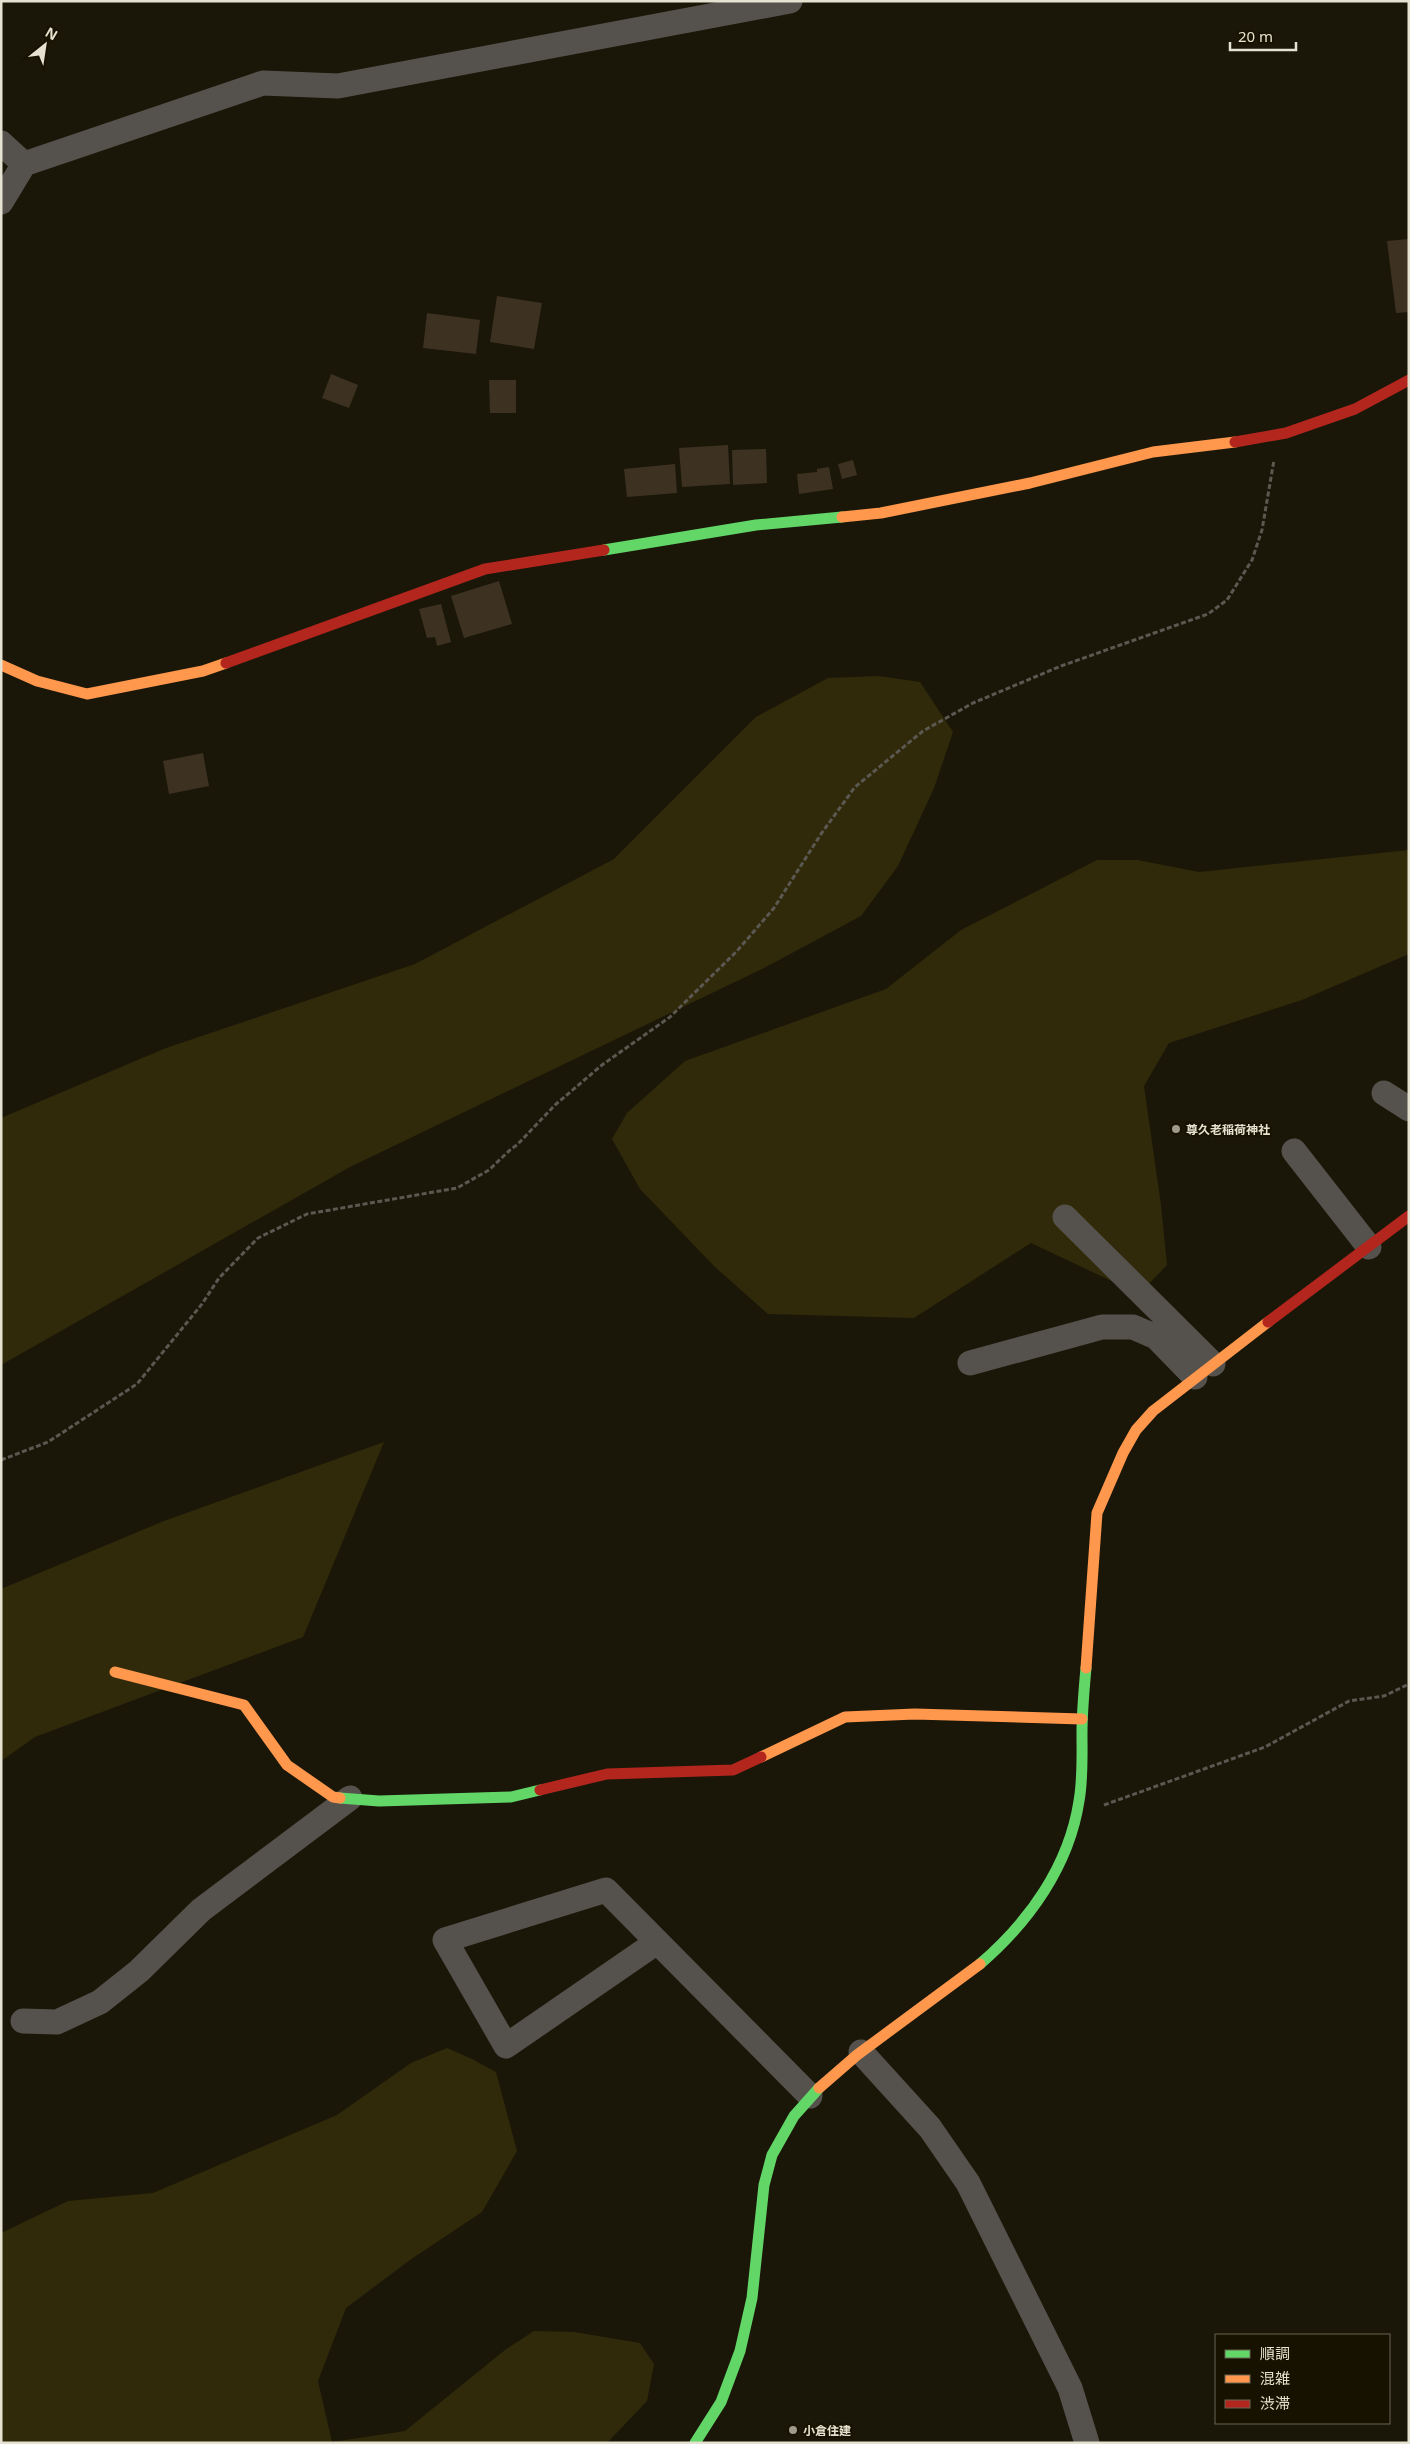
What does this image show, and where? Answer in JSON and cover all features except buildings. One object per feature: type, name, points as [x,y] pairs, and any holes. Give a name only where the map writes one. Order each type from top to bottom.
[{"type":"street","points":[[1,202],[24,164],[263,82],[338,86],[691,11],[790,1]]},
{"type":"street","points":[[1,143],[24,164]]},
{"type":"street","points":[[1,665],[37,681],[87,694],[203,671],[485,569],[756,525],[881,513],[1030,482],[1152,452],[1235,442],[1286,433],[1355,409],[1409,380]]},
{"type":"street","points":[[1384,1093],[1409,1109]]},
{"type":"street","points":[[1294,1151],[1369,1247]]},
{"type":"street","points":[[695,2443],[721,2403],[739,2358],[751,2307],[766,2169],[777,2142],[810,2096],[861,2052],[956,1983],[1004,1941],[1035,1906],[1067,1844],[1077,1814],[1082,1762],[1082,1718],[1097,1513],[1125,1450],[1144,1420],[1204,1370],[1409,1216]]},
{"type":"street","points":[[1065,1217],[1204,1370]]},
{"type":"street","points":[[970,1363],[1102,1327],[1133,1327],[1156,1336],[1204,1370]]},
{"type":"street","points":[[115,1672],[244,1705],[287,1765],[333,1797],[379,1801],[511,1797],[607,1774],[733,1770],[846,1717],[915,1714],[1082,1718]]},
{"type":"street","points":[[23,2021],[57,2022],[100,2002],[139,1971],[202,1910],[350,1798]]},
{"type":"street","points":[[657,1942],[506,2046],[445,1940],[606,1890],[810,2096]]},
{"type":"street","points":[[861,2052],[930,2128],[968,2183],[1070,2388],[1087,2443]]},
{"type":"path","points":[[1,1460],[48,1442],[137,1384],[202,1304],[219,1278],[258,1238],[307,1214],[457,1188],[489,1170],[511,1149],[518,1145],[555,1105],[602,1065],[670,1017],[737,951],[774,908],[821,834],[855,787],[923,732],[973,703],[1061,666],[1208,614],[1227,600],[1252,560],[1262,530],[1273,463],[1286,433]]},
{"type":"path","points":[[1077,1814],[1265,1747],[1349,1702],[1384,1696],[1409,1684]]},
{"type":"shaded area","points":[[879,676],[920,682],[953,732],[934,788],[898,866],[861,916],[764,968],[350,1167],[1,1365],[1,1118],[166,1048],[415,964],[614,859],[756,717],[828,678]]},
{"type":"shaded area","points":[[1409,850],[1409,954],[1302,1000],[1169,1043],[1144,1086],[1161,1205],[1167,1265],[1139,1294],[1031,1243],[914,1318],[768,1314],[715,1267],[640,1189],[612,1139],[627,1113],[685,1061],[886,989],[961,930],[1097,860],[1137,860],[1199,872]]},
{"type":"shaded area","points":[[384,1442],[303,1637],[35,1737],[1,1761],[1,1589],[164,1521]]},
{"type":"shaded area","points":[[447,2048],[496,2072],[517,2151],[482,2212],[410,2260],[346,2308],[318,2381],[332,2442],[405,2431],[505,2350],[534,2331],[574,2332],[640,2343],[654,2364],[647,2401],[607,2443],[1,2443],[1,2233],[68,2201],[153,2193],[337,2115],[411,2063]]},
{"type":"traffic: fast","points":[[604,550],[756,525],[842,517]]},
{"type":"traffic: fast","points":[[980,1964],[1015,1930],[1030,1911],[1044,1891],[1066,1848],[1074,1825],[1080,1793],[1082,1717],[1086,1668]]},
{"type":"traffic: fast","points":[[340,1798],[379,1801],[511,1797],[540,1790]]},
{"type":"traffic: fast","points":[[695,2443],[721,2402],[740,2351],[752,2298],[764,2185],[772,2155],[794,2116],[819,2088]]},
{"type":"traffic: slow","points":[[842,517],[881,513],[1030,483],[1153,452],[1235,442]]},
{"type":"traffic: slow","points":[[1,665],[37,681],[87,694],[203,671],[226,663]]},
{"type":"traffic: slow","points":[[1086,1668],[1097,1513],[1123,1453],[1136,1430],[1153,1411],[1268,1322]]},
{"type":"traffic: slow","points":[[115,1672],[244,1705],[287,1765],[333,1797],[340,1798]]},
{"type":"traffic: slow","points":[[761,1757],[845,1717],[915,1714],[1082,1719]]},
{"type":"traffic: slow","points":[[819,2088],[857,2055],[980,1964]]},
{"type":"traffic: jam","points":[[1235,442],[1286,433],[1355,409],[1409,380]]},
{"type":"traffic: jam","points":[[226,663],[485,569],[604,550]]},
{"type":"traffic: jam","points":[[1268,1322],[1409,1216]]},
{"type":"traffic: jam","points":[[540,1790],[607,1774],[733,1770],[761,1757]]},
{"type":"place","name":"尊久老稲荷神社","points":[[1176,1129]]},
{"type":"place","name":"小倉住建","points":[[793,2430]]}]
